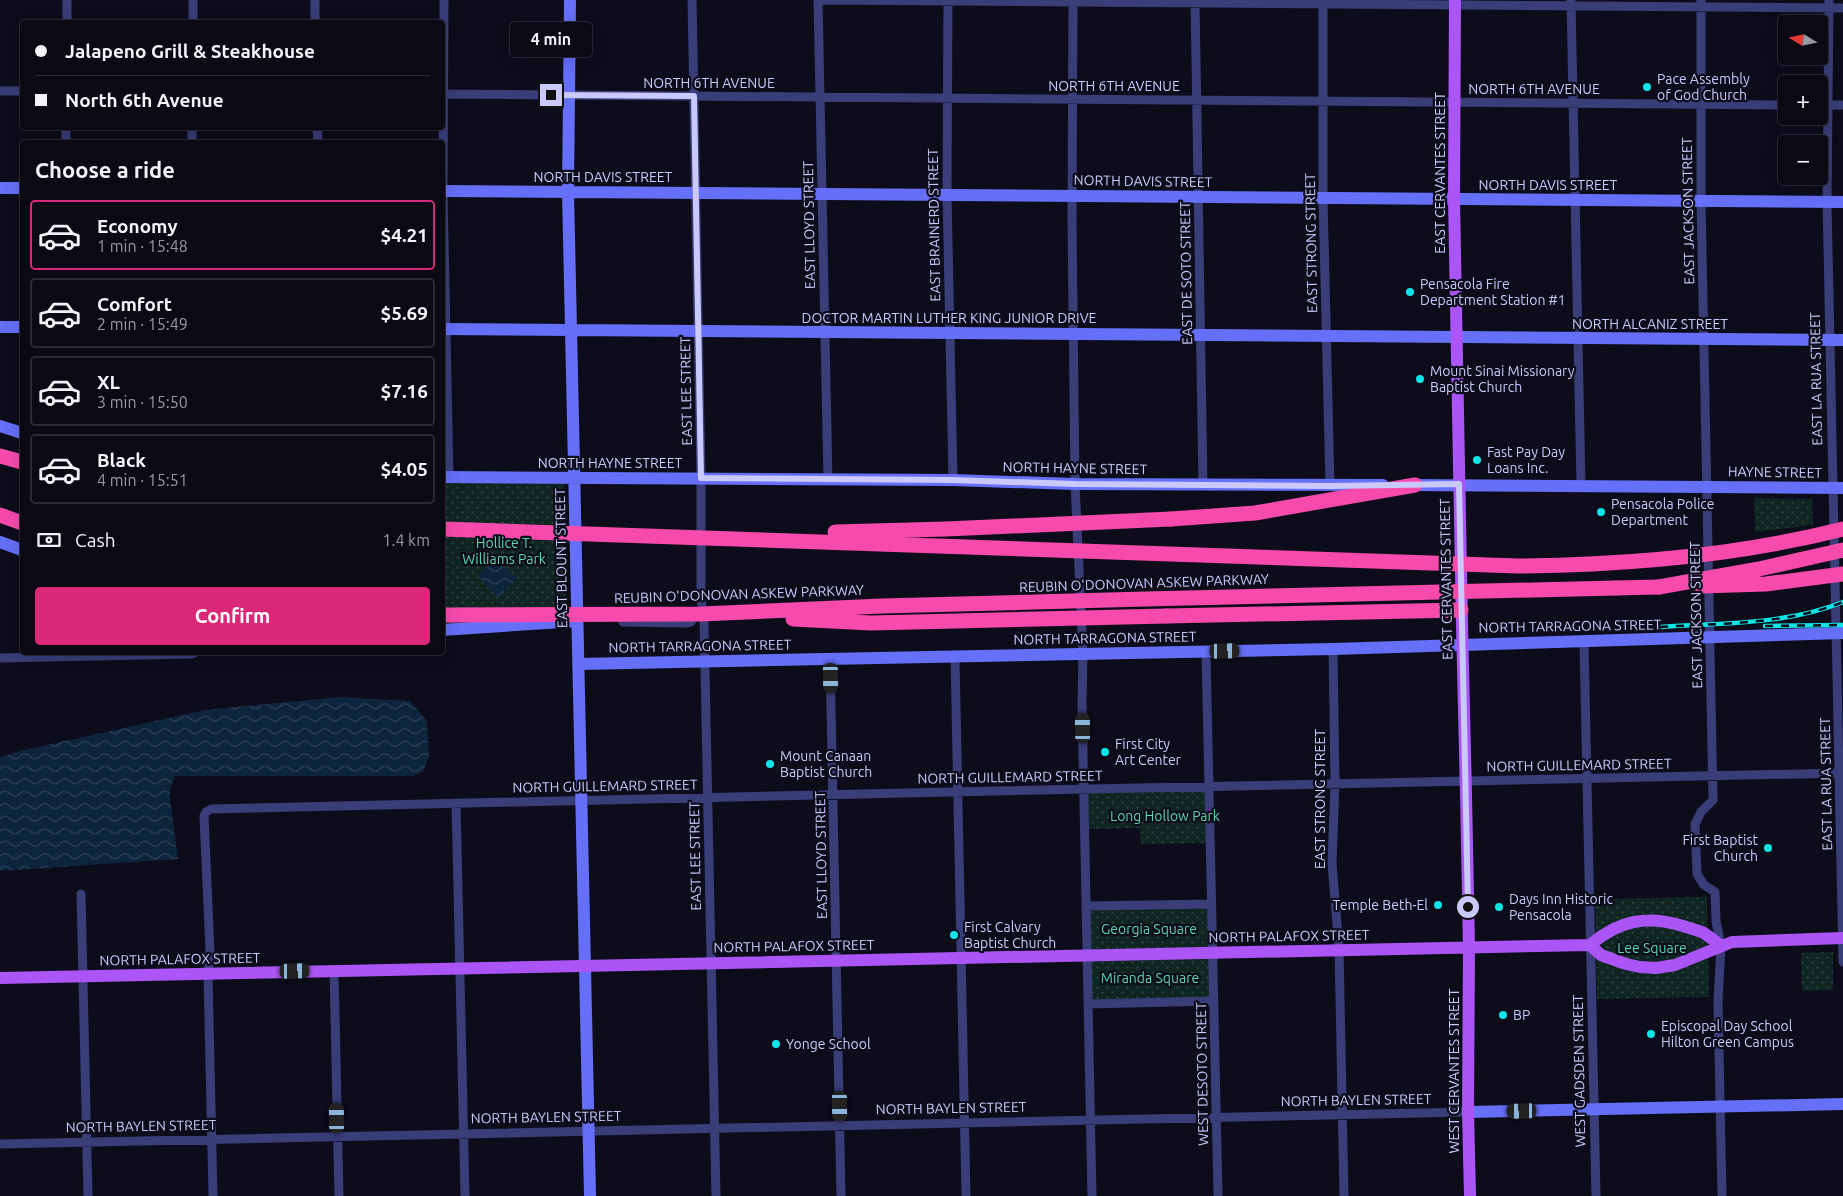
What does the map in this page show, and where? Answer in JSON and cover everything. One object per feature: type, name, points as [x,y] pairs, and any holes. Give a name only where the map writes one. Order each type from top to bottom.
[{"type":"highway","points":[[0,456],[20,461]]},
{"type":"highway","points":[[636,535],[708,531],[888,532],[1171,519],[1255,513],[1414,485]]},
{"type":"highway","points":[[0,515],[20,523]]},
{"type":"highway","points":[[1778,543],[1843,521]]},
{"type":"highway","name":"REUBIN O'DONOVAN ASKEW PARKWAY","points":[[445,529],[1518,566],[1580,565],[1639,561],[1709,554],[1778,543]]},
{"type":"highway","points":[[1778,543],[1843,529]]},
{"type":"highway","name":"REUBIN O'DONOVAN ASKEW PARKWAY","points":[[445,615],[701,607],[882,606],[1659,587],[1759,569],[1843,550]]},
{"type":"highway","points":[[1659,587],[1766,584],[1843,574]]},
{"type":"highway","points":[[701,607],[871,623],[1461,610]]},
{"type":"main road","name":"EAST CERVANTES STREET","points":[[1455,3],[1454,199],[1456,337],[1469,947]]},
{"type":"main road","points":[[1721,946],[1702,932],[1667,921],[1650,919],[1633,922],[1603,934],[1590,945],[1601,955],[1626,964],[1646,968],[1660,968],[1675,965],[1732,942],[1843,938]]},
{"type":"main road","name":"NORTH PALAFOX STREET","points":[[0,978],[1590,945]]},
{"type":"main road","name":"WEST CERVANTES STREET","points":[[1469,947],[1468,1112],[1470,1196]]},
{"type":"street","points":[[67,0],[67,20]]},
{"type":"street","points":[[193,0],[193,20]]},
{"type":"street","points":[[315,0],[315,20]]},
{"type":"street","points":[[444,0],[444,20]]},
{"type":"street","name":"EAST BLOUNT STREET","points":[[570,0],[568,192],[590,1196]]},
{"type":"street","name":"EAST LEE STREET","points":[[692,0],[701,478],[701,607],[704,622],[716,1196]]},
{"type":"street","points":[[820,0],[1702,3],[1829,4],[1843,8]]},
{"type":"street","name":"EAST LLOYD STREET","points":[[820,0],[820,97],[828,479]]},
{"type":"street","name":"EAST BRAINERD STREET","points":[[948,1],[946,99],[953,480]]},
{"type":"street","points":[[1073,1],[1072,196],[1075,484],[1082,654],[1092,1196]]},
{"type":"street","name":"EAST DE SOTO STREET","points":[[1195,2],[1203,485]]},
{"type":"street","name":"EAST STRONG STREET","points":[[1323,2],[1323,197],[1330,486]]},
{"type":"street","points":[[1571,3],[1581,486]]},
{"type":"street","name":"EAST JACKSON STREET","points":[[1702,3],[1701,200],[1713,800],[1701,812],[1695,824],[1697,872],[1704,885],[1714,892],[1716,921],[1721,946],[1718,1001],[1722,1196]]},
{"type":"street","name":"EAST LA RUA STREET","points":[[1825,75],[1829,4]]},
{"type":"street","points":[[0,91],[20,91]]},
{"type":"street","name":"NORTH 6TH AVENUE","points":[[445,94],[1778,104]]},
{"type":"street","points":[[1828,105],[1843,105]]},
{"type":"street","name":"EAST LA RUA STREET","points":[[1824,125],[1829,340],[1837,488],[1843,962]]},
{"type":"street","points":[[0,188],[20,188]]},
{"type":"street","name":"NORTH DAVIS STREET","points":[[445,191],[1843,202]]},
{"type":"street","points":[[0,327],[20,327]]},
{"type":"street","points":[[445,329],[446,477]]},
{"type":"street","name":"DOCTOR MARTIN LUTHER KING JUNIOR DRIVE","points":[[445,329],[1456,337]]},
{"type":"street","name":"NORTH ALCANIZ STREET","points":[[1456,337],[1843,340]]},
{"type":"street","points":[[0,426],[20,432]]},
{"type":"street","name":"NORTH HAYNE STREET","points":[[446,477],[953,480],[1075,484],[1330,486],[1459,484],[1707,486]]},
{"type":"street","name":"HAYNE STREET","points":[[1707,486],[1837,488]]},
{"type":"street","points":[[0,542],[20,549]]},
{"type":"street","points":[[445,630],[578,621],[686,623],[691,622],[701,607]]},
{"type":"street","name":"NORTH TARRAGONA STREET","points":[[578,664],[1333,649],[1840,633]]},
{"type":"street","name":"WEST GADSDEN STREET","points":[[1584,642],[1596,1196]]},
{"type":"street","name":"EAST STRONG STREET","points":[[1333,649],[1335,784],[1332,863],[1339,949],[1344,1196]]},
{"type":"street","points":[[1206,652],[1213,952]]},
{"type":"street","points":[[0,658],[75,655]]},
{"type":"street","points":[[955,656],[966,1196]]},
{"type":"street","name":"EAST LLOYD STREET","points":[[830,659],[842,1196]]},
{"type":"street","name":"NORTH GUILLEMARD STREET","points":[[208,973],[210,952],[204,816],[211,809],[1841,773]]},
{"type":"street","points":[[456,803],[465,1196]]},
{"type":"street","points":[[81,894],[88,1196]]},
{"type":"street","points":[[1086,906],[1212,904]]},
{"type":"street","name":"WEST DESOTO STREET","points":[[1213,952],[1218,1196]]},
{"type":"street","points":[[334,970],[339,1196]]},
{"type":"street","points":[[208,973],[213,1196]]},
{"type":"street","points":[[1088,1004],[1214,1001]]},
{"type":"street","name":"NORTH BAYLEN STREET","points":[[0,1144],[1843,1104]]},
{"type":"green space","name":"Hollice T. Williams Park","points":[[445,482],[564,483],[567,619],[445,627]]},
{"type":"green space","points":[[1754,498],[1812,499],[1813,525],[1755,532]]},
{"type":"green space","name":"Long Hollow Park","points":[[1209,787],[1210,843],[1141,844],[1140,828],[1085,829],[1084,789]]},
{"type":"green space","name":"Lee Square","points":[[1707,897],[1709,997],[1597,999],[1595,899]]},
{"type":"green space","points":[[1212,904],[1214,1001],[1088,1004],[1086,906]]},
{"type":"green space","points":[[1833,952],[1833,990],[1802,991],[1801,953]]},
{"type":"water","points":[[495,557],[517,578],[498,597],[477,576]]},
{"type":"water","points":[[340,697],[410,701],[427,721],[429,756],[423,772],[413,776],[175,776],[170,789],[170,799],[178,859],[0,871],[0,757],[205,710]]},
{"type":"railway","points":[[1660,627],[1776,619],[1821,610],[1843,602]]},
{"type":"railway","points":[[1765,626],[1843,625]]},
{"type":"place","name":"Pace Assembly of God Church","points":[[1647,87]]},
{"type":"place","name":"Pensacola Fire Department Station #1","points":[[1410,292]]},
{"type":"place","name":"Mount Sinai Missionary Baptist Church","points":[[1420,379]]},
{"type":"place","name":"Fast Pay Day Loans Inc.","points":[[1477,460]]},
{"type":"place","name":"Pensacola Police Department","points":[[1601,512]]},
{"type":"place","name":"First City Art Center","points":[[1105,752]]},
{"type":"place","name":"Mount Canaan Baptist Church","points":[[770,764]]},
{"type":"place","name":"First Baptist Church","points":[[1768,848]]},
{"type":"place","name":"Temple Beth-El","points":[[1438,905]]},
{"type":"place","name":"Days Inn Historic Pensacola","points":[[1499,907]]},
{"type":"place","name":"First Calvary Baptist Church","points":[[954,935]]},
{"type":"place","name":"BP","points":[[1503,1015]]},
{"type":"place","name":"Episcopal Day School Hilton Green Campus","points":[[1651,1034]]},
{"type":"place","name":"Yonge School","points":[[776,1044]]},
{"type":"route","points":[[551,95],[694,96],[701,478],[953,480],[1075,484],[1330,486],[1459,484],[1468,907]]},
{"type":"park label","name":"Georgia Square","points":[[1149,929]]},
{"type":"park label","name":"Miranda Square","points":[[1150,978]]}]
